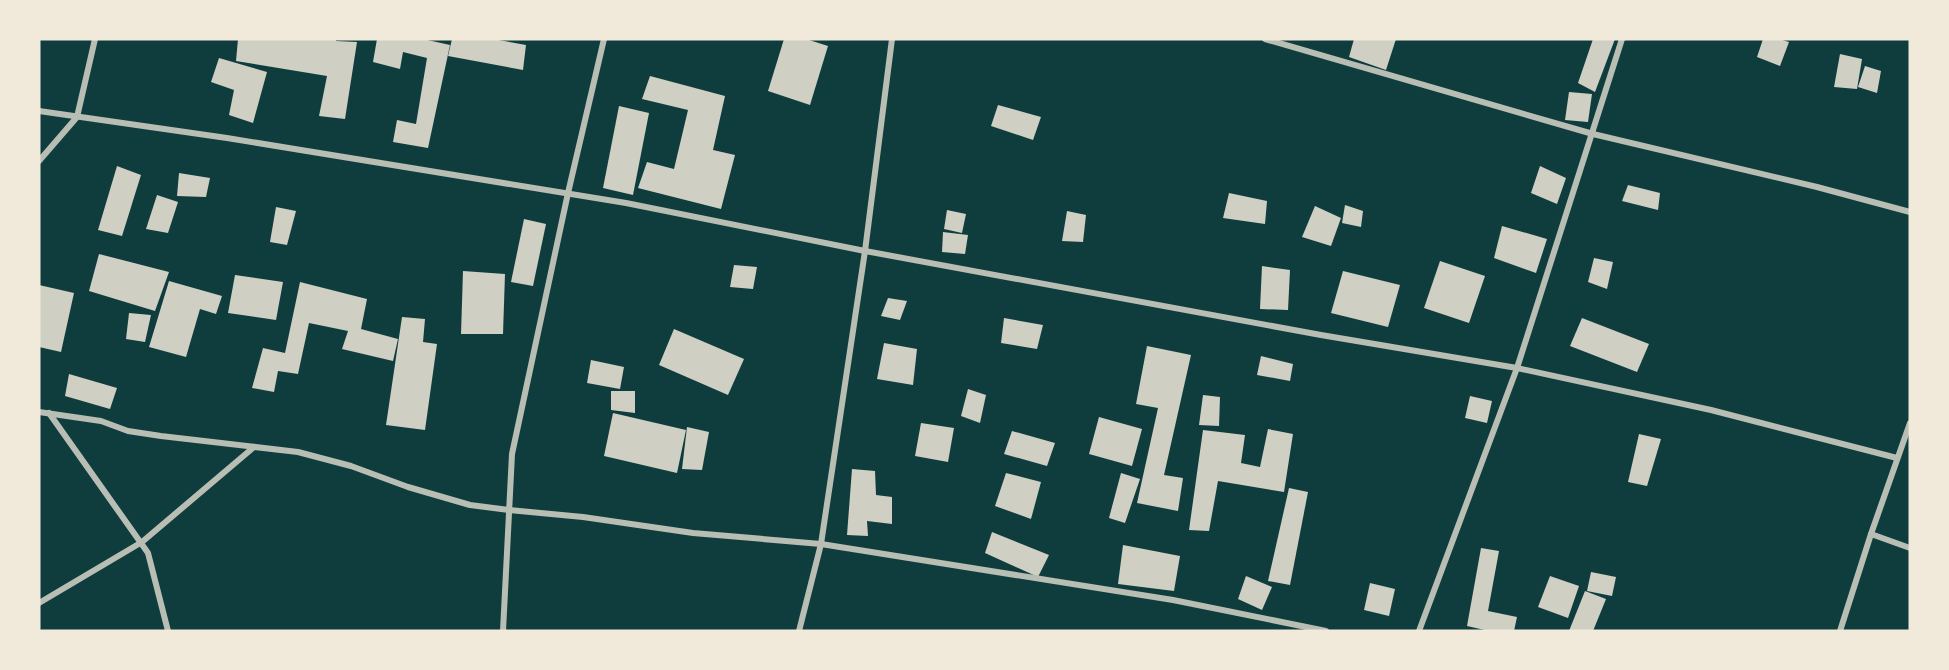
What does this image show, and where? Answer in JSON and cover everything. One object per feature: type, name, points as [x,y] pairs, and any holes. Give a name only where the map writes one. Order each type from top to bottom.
[{"type":"street","points":[[39,161],[77,117],[95,39]]},
{"type":"street","points":[[503,631],[512,454],[567,194],[604,39]]},
{"type":"street","points":[[799,631],[821,544],[865,251],[892,39]]},
{"type":"street","points":[[1265,39],[1593,134],[1816,187],[1910,212]]},
{"type":"street","points":[[1419,631],[1516,368],[1622,39]]},
{"type":"street","points":[[39,111],[238,140],[626,203],[865,251],[1321,335],[1516,368],[1711,410],[1898,458]]},
{"type":"street","points":[[39,412],[101,421],[128,431],[298,452],[351,466],[408,487],[470,505],[583,516],[693,533],[821,544],[1173,600],[1326,631]]},
{"type":"street","points":[[49,413],[142,542],[148,553],[168,631]]},
{"type":"street","points":[[1839,631],[1910,423]]},
{"type":"street","points":[[39,603],[142,542],[254,447]]},
{"type":"street","points":[[1871,534],[1910,548]]},
{"type":"building","points":[[238,39],[336,39],[336,41],[357,42],[345,119],[319,116],[327,76],[236,61]]},
{"type":"building","points":[[377,39],[423,39],[450,45],[428,148],[393,142],[397,120],[416,124],[427,58],[403,52],[400,69],[373,62]]},
{"type":"building","points":[[452,39],[493,39],[526,45],[523,70],[448,56]]},
{"type":"building","points":[[784,39],[806,39],[828,46],[810,105],[768,91]]},
{"type":"building","points":[[1354,39],[1396,39],[1386,70],[1349,57]]},
{"type":"building","points":[[1593,39],[1615,39],[1595,92],[1578,83]]},
{"type":"building","points":[[1763,39],[1779,39],[1789,42],[1780,66],[1757,57]]},
{"type":"building","points":[[1840,54],[1862,59],[1857,89],[1834,87]]},
{"type":"building","points":[[219,58],[267,72],[253,123],[229,115],[234,90],[211,82]]},
{"type":"building","points":[[1865,66],[1881,71],[1877,93],[1858,87]]},
{"type":"building","points":[[650,76],[725,96],[713,150],[735,155],[721,209],[638,188],[647,162],[674,169],[688,110],[642,99]]},
{"type":"building","points":[[1569,92],[1592,94],[1588,122],[1565,120]]},
{"type":"building","points":[[998,105],[1041,117],[1033,140],[991,126]]},
{"type":"building","points":[[619,106],[649,113],[633,195],[603,188]]},
{"type":"building","points":[[117,166],[141,175],[122,236],[98,230]]},
{"type":"building","points":[[1540,166],[1566,178],[1557,204],[1531,193]]},
{"type":"building","points":[[179,173],[210,178],[206,197],[177,196]]},
{"type":"building","points":[[1628,185],[1660,193],[1658,210],[1622,201]]},
{"type":"building","points":[[1229,193],[1267,201],[1265,224],[1223,218]]},
{"type":"building","points":[[157,195],[178,202],[168,233],[146,229]]},
{"type":"building","points":[[1345,205],[1363,211],[1361,227],[1342,223]]},
{"type":"building","points":[[1315,206],[1341,218],[1331,246],[1302,237]]},
{"type":"building","points":[[276,207],[296,211],[287,245],[270,242]]},
{"type":"building","points":[[947,210],[966,214],[962,233],[944,229]]},
{"type":"building","points":[[1067,211],[1086,215],[1083,242],[1062,241]]},
{"type":"building","points":[[524,219],[546,224],[533,286],[511,282]]},
{"type":"building","points":[[1502,226],[1547,239],[1536,273],[1494,258]]},
{"type":"building","points":[[943,232],[968,235],[965,254],[942,252]]},
{"type":"building","points":[[99,254],[169,272],[155,311],[89,291]]},
{"type":"building","points":[[1594,258],[1613,262],[1607,289],[1588,282]]},
{"type":"building","points":[[1440,261],[1485,276],[1469,323],[1424,308]]},
{"type":"building","points":[[734,265],[757,267],[753,289],[730,287]]},
{"type":"building","points":[[1262,266],[1290,270],[1288,310],[1260,309]]},
{"type":"building","points":[[463,271],[505,274],[503,334],[461,334]]},
{"type":"building","points":[[1343,271],[1400,285],[1388,327],[1331,313]]},
{"type":"building","points":[[235,275],[283,282],[276,320],[228,313]]},
{"type":"building","points":[[169,281],[222,296],[216,314],[200,309],[186,357],[149,347]]},
{"type":"building","points":[[300,282],[367,299],[361,329],[398,339],[393,361],[342,349],[348,331],[309,323],[298,374],[278,371],[274,392],[252,388],[263,348],[285,353]]},
{"type":"building","points":[[39,285],[74,293],[61,352],[39,347]]},
{"type":"building","points":[[888,298],[907,301],[900,320],[881,316]]},
{"type":"building","points":[[129,313],[151,315],[145,342],[126,339]]},
{"type":"building","points":[[402,317],[425,319],[423,342],[437,344],[425,430],[386,425]]},
{"type":"building","points":[[1004,318],[1043,325],[1037,349],[1001,343]]},
{"type":"building","points":[[1582,318],[1649,344],[1637,372],[1570,346]]},
{"type":"building","points":[[674,329],[744,359],[728,395],[659,365]]},
{"type":"building","points":[[884,343],[917,349],[913,385],[877,379]]},
{"type":"building","points":[[1147,346],[1191,355],[1164,475],[1183,478],[1178,511],[1137,503],[1158,408],[1136,404]]},
{"type":"building","points":[[1261,356],[1293,364],[1290,381],[1257,375]]},
{"type":"building","points":[[591,360],[624,367],[620,389],[587,383]]},
{"type":"building","points":[[69,374],[117,388],[110,409],[65,396]]},
{"type":"building","points":[[968,389],[986,395],[980,423],[961,416]]},
{"type":"building","points":[[611,391],[635,391],[635,413],[611,410]]},
{"type":"building","points":[[1203,395],[1220,397],[1219,426],[1199,425]]},
{"type":"building","points":[[1470,396],[1492,401],[1487,423],[1465,418]]},
{"type":"building","points":[[613,413],[686,430],[677,473],[604,456]]},
{"type":"building","points":[[1099,417],[1142,429],[1132,466],[1089,454]]},
{"type":"building","points":[[921,423],[954,428],[948,462],[915,456]]},
{"type":"building","points":[[687,427],[709,432],[702,470],[682,469]]},
{"type":"building","points":[[1268,429],[1293,434],[1284,492],[1218,481],[1209,531],[1189,530],[1203,430],[1245,435],[1241,463],[1260,467]]},
{"type":"building","points":[[1012,431],[1055,443],[1047,466],[1004,454]]},
{"type":"building","points":[[1639,434],[1661,439],[1647,486],[1628,482]]},
{"type":"building","points":[[852,469],[875,471],[876,495],[892,497],[892,524],[867,521],[868,536],[847,535]]},
{"type":"building","points":[[1006,473],[1041,482],[1031,519],[995,506]]},
{"type":"building","points":[[1121,473],[1140,479],[1125,523],[1109,518]]},
{"type":"building","points":[[1289,488],[1308,492],[1290,585],[1268,581]]},
{"type":"building","points":[[992,532],[1049,555],[1038,577],[985,553]]},
{"type":"building","points":[[1123,545],[1180,556],[1174,591],[1118,584]]},
{"type":"building","points":[[1481,548],[1499,551],[1488,611],[1517,617],[1514,631],[1489,631],[1467,626]]},
{"type":"building","points":[[1591,572],[1616,577],[1612,596],[1587,591]]},
{"type":"building","points":[[1246,576],[1272,587],[1262,610],[1238,599]]},
{"type":"building","points":[[1550,576],[1579,586],[1568,618],[1538,607]]},
{"type":"building","points":[[1370,583],[1395,589],[1389,616],[1364,610]]},
{"type":"building","points":[[1585,591],[1606,599],[1593,631],[1569,631]]}]
